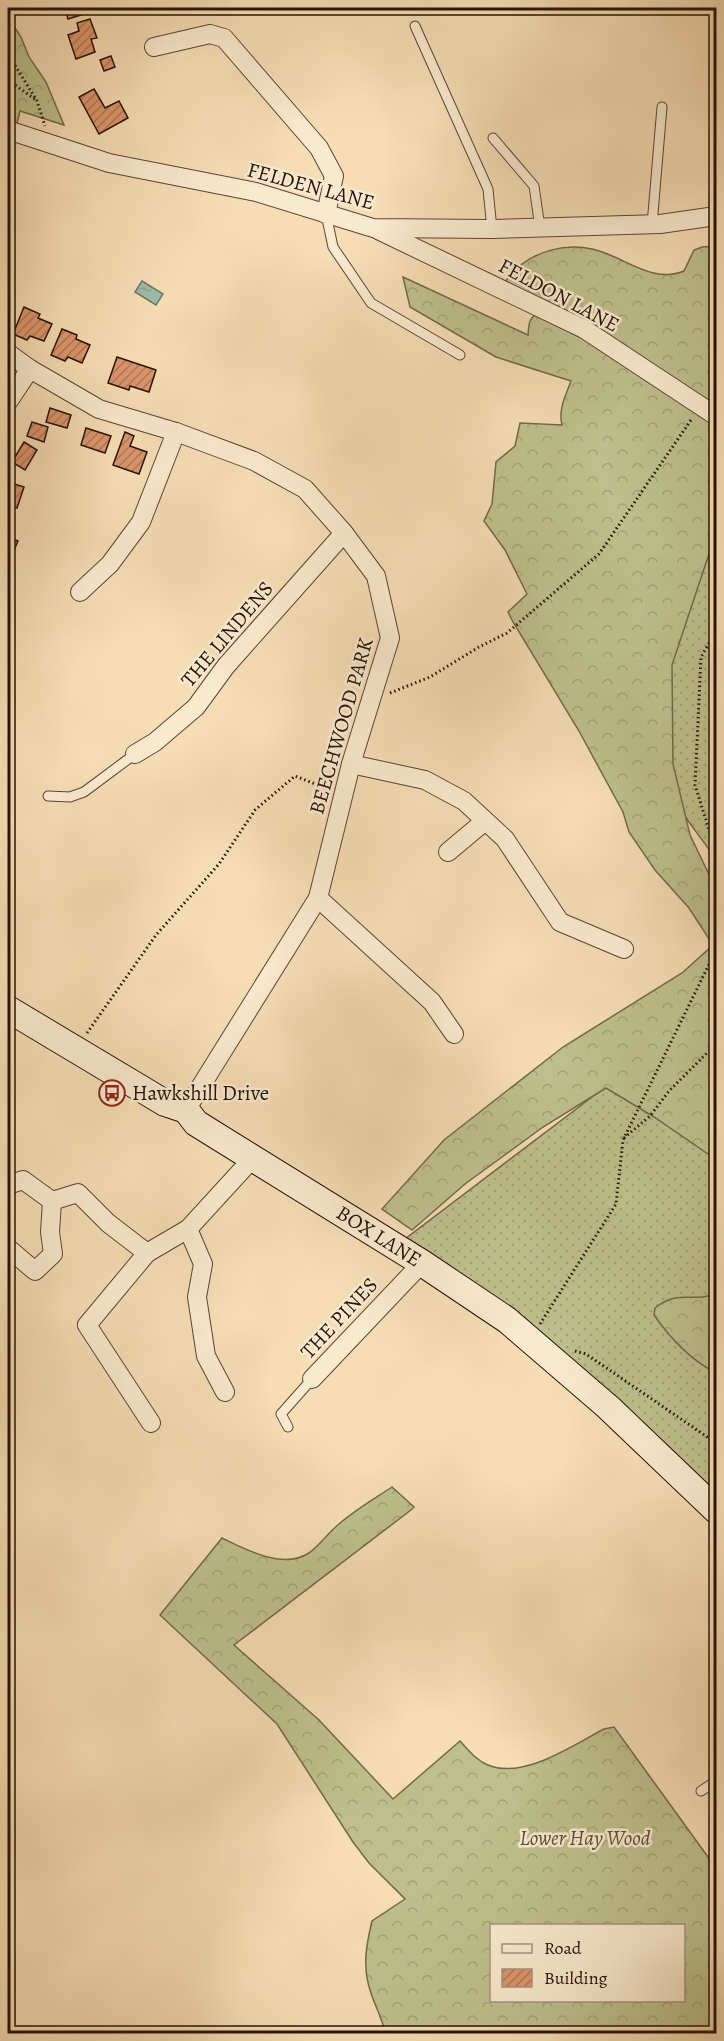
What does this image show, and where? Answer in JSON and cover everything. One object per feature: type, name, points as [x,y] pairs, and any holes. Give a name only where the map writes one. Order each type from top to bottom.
[{"type":"main road","name":"BOX LANE","points":[[8,1009],[165,1103],[186,1110],[196,1123],[422,1263],[507,1320],[612,1411],[717,1510]]},
{"type":"street","points":[[154,47],[210,34],[224,38],[319,148],[334,176],[326,213]]},
{"type":"street","name":"FELDEN LANE","points":[[8,130],[109,163],[256,192],[373,228],[492,229],[652,225],[717,216]]},
{"type":"street","name":"FELDON LANE","points":[[373,228],[584,329],[717,416]]},
{"type":"street","name":"BEECHWOOD PARK","points":[[8,353],[30,369],[99,409],[176,432],[254,460],[305,489],[344,532],[376,576],[390,638],[351,764],[318,898],[186,1110]]},
{"type":"street","points":[[8,402],[30,369]]},
{"type":"street","points":[[80,592],[110,564],[141,522],[176,432]]},
{"type":"street","name":"THE LINDENS","points":[[135,754],[155,741],[196,707],[226,666],[344,532]]},
{"type":"street","points":[[351,764],[425,780],[464,801],[505,839],[560,922],[624,949]]},
{"type":"street","points":[[448,852],[485,821]]},
{"type":"street","points":[[318,898],[432,1002],[454,1034]]},
{"type":"street","points":[[151,1423],[87,1325],[147,1253],[188,1229],[252,1159]]},
{"type":"street","points":[[8,1185],[23,1180],[52,1201]]},
{"type":"street","points":[[52,1201],[78,1193],[108,1223],[147,1253]]},
{"type":"street","points":[[8,1248],[35,1271],[52,1254],[50,1232],[52,1201]]},
{"type":"street","points":[[188,1229],[203,1264],[196,1297],[206,1356],[225,1392]]},
{"type":"street","name":"THE PINES","points":[[312,1379],[422,1263]]},
{"type":"lane","points":[[415,26],[488,189],[492,229]]},
{"type":"lane","points":[[652,225],[662,107]]},
{"type":"lane","points":[[493,138],[534,186],[540,228]]},
{"type":"lane","points":[[326,213],[333,248],[371,303],[460,355]]},
{"type":"lane","points":[[48,796],[70,797],[84,792],[135,754]]},
{"type":"lane","points":[[288,1427],[281,1414],[312,1379]]},
{"type":"lane","points":[[701,1791],[717,1781]]},
{"type":"path","points":[[8,54],[37,101],[51,144]]},
{"type":"path","points":[[8,80],[37,101]]},
{"type":"path","points":[[371,700],[430,677],[507,633],[599,554],[701,405]]},
{"type":"path","points":[[717,631],[701,657],[695,785],[717,852]]},
{"type":"path","points":[[75,1049],[156,935],[219,864],[255,810],[295,776],[343,796]]},
{"type":"path","points":[[531,1339],[616,1204],[623,1140],[717,950]]},
{"type":"path","points":[[623,1140],[650,1116],[669,1092],[708,1052],[717,1046]]},
{"type":"path","points":[[575,1351],[586,1354],[717,1443]]},
{"type":"green space","points":[[8,17],[21,37],[29,57],[46,82],[64,125],[20,111],[10,151],[8,173]]},
{"type":"green space","points":[[716,246],[716,411],[503,285],[524,263],[551,250],[580,247],[595,250],[646,271],[665,275],[684,271],[694,250]]},
{"type":"green space","points":[[403,277],[528,335],[531,319],[541,312],[716,420],[716,533],[672,665],[673,764],[690,835],[716,889],[716,1153],[708,1154],[606,1088],[543,1127],[465,1184],[412,1230],[382,1209],[444,1140],[563,1047],[682,973],[713,945],[689,908],[655,870],[629,832],[623,812],[579,731],[513,622],[508,612],[527,594],[505,550],[484,521],[492,504],[496,462],[515,446],[520,423],[562,425],[562,408],[571,381],[496,357],[410,307]]},
{"type":"green space","points":[[716,416],[716,859],[541,620]]},
{"type":"green space","points":[[716,986],[716,1496],[405,1239],[596,1094]]},
{"type":"green space","points":[[716,1293],[716,1373],[698,1362],[682,1348],[654,1315],[655,1308],[672,1299],[701,1297]]},
{"type":"green space","name":"Lower Hay Wood","points":[[392,1487],[414,1507],[234,1645],[319,1720],[393,1799],[460,1741],[476,1758],[488,1765],[517,1768],[547,1759],[604,1729],[614,1727],[716,1868],[716,2033],[385,2033],[368,1984],[367,1948],[372,1921],[405,1899],[369,1863],[353,1842],[277,1724],[160,1615],[222,1538],[265,1556],[288,1560],[299,1558],[313,1550],[358,1509]]},
{"type":"water","points":[[142,281],[163,294],[156,305],[135,292]]},
{"type":"building","points":[[65,8],[93,8],[94,11],[68,19]]},
{"type":"building","points":[[90,19],[97,38],[91,39],[95,52],[76,59],[68,35],[79,31],[77,23]]},
{"type":"building","points":[[111,56],[115,67],[104,71],[100,60]]},
{"type":"building","points":[[94,89],[105,108],[119,101],[128,118],[99,134],[79,97]]},
{"type":"building","points":[[24,307],[40,314],[38,318],[52,324],[44,341],[30,336],[27,340],[13,334]]},
{"type":"building","points":[[62,329],[77,335],[76,339],[90,345],[82,363],[68,357],[65,361],[51,355]]},
{"type":"building","points":[[117,357],[156,370],[149,392],[130,386],[129,390],[108,383]]},
{"type":"building","points":[[50,408],[71,415],[67,428],[46,422]]},
{"type":"building","points":[[32,422],[48,427],[44,442],[27,436]]},
{"type":"building","points":[[86,428],[111,436],[105,453],[81,445]]},
{"type":"building","points":[[125,432],[134,436],[130,446],[147,452],[139,474],[113,465]]},
{"type":"building","points":[[24,442],[37,450],[25,470],[12,462]]},
{"type":"building","points":[[8,482],[24,487],[17,508],[8,505]]},
{"type":"building","points":[[8,537],[18,541],[12,555],[8,554]]},
{"type":"place","name":"Hawkshill Drive","points":[[112,1093]]}]
